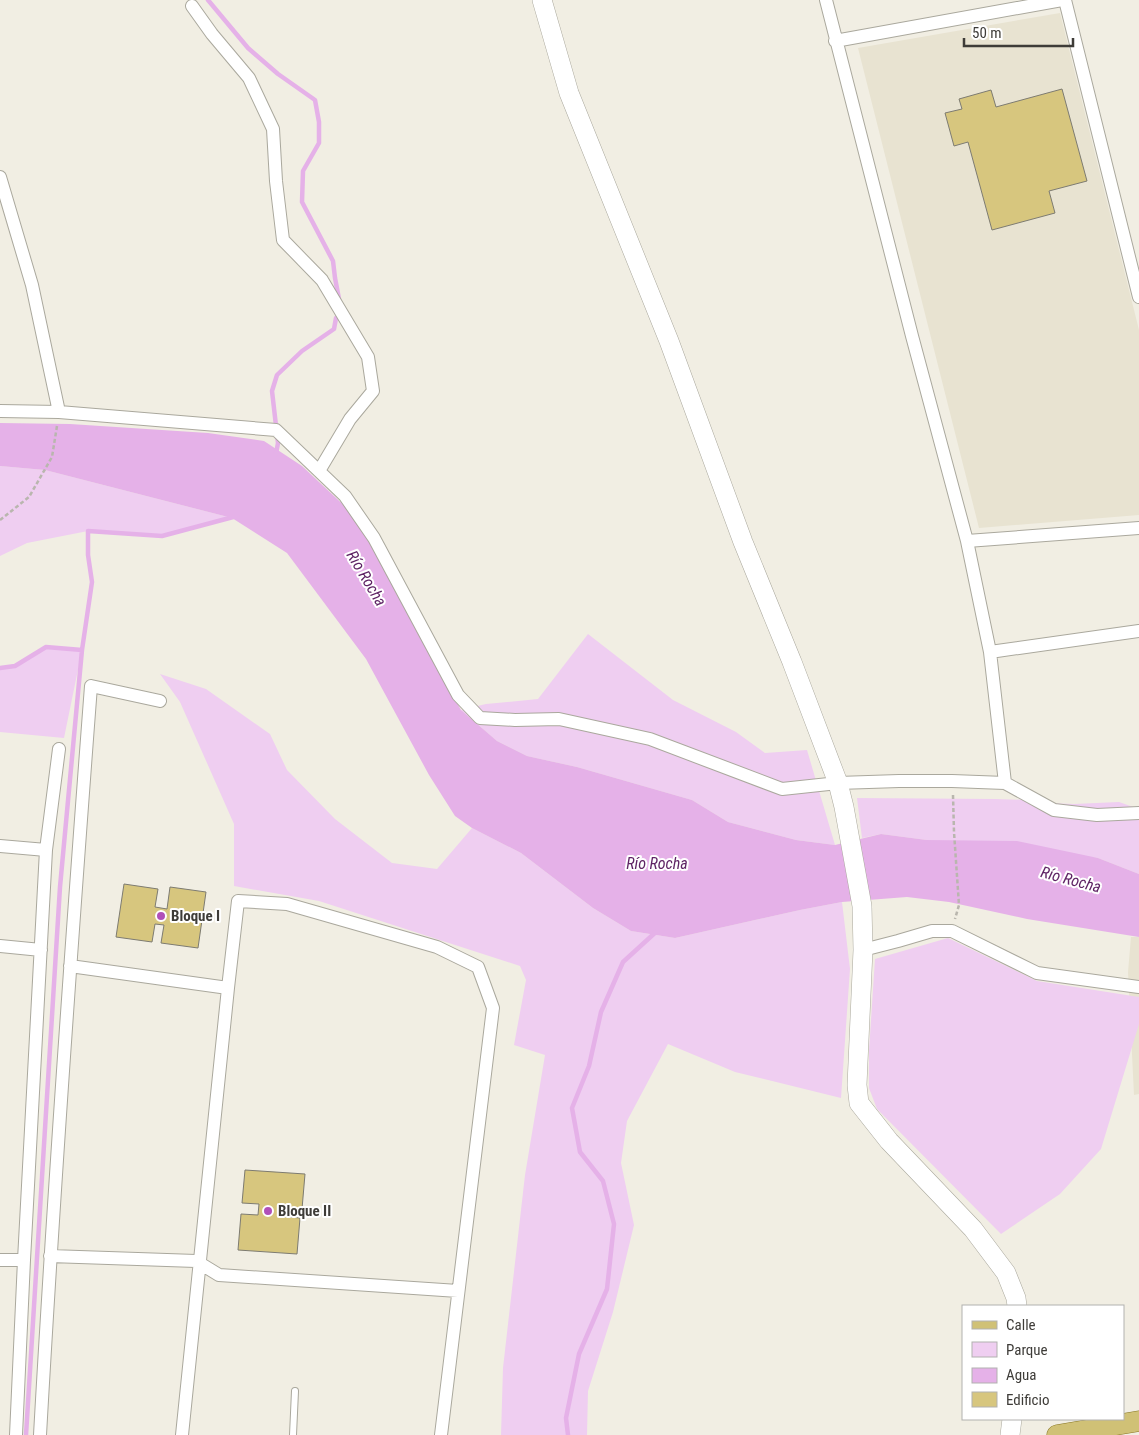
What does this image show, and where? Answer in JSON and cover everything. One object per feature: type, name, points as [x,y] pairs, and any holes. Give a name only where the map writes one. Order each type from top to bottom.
[{"type":"main road","points":[[542,0],[568,93],[669,341],[744,542],[838,783],[862,906],[863,950],[857,1086],[859,1103],[889,1141],[973,1230],[1006,1273],[1017,1305]]},
{"type":"main road","points":[[1010,1435],[1012,1420]]},
{"type":"main road","points":[[1057,1435],[1139,1421]]},
{"type":"street","points":[[826,0],[912,336],[968,541],[990,652],[1006,784]]},
{"type":"street","points":[[835,41],[1064,0],[1139,296]]},
{"type":"street","points":[[192,6],[212,34],[249,78],[273,129],[276,181],[283,240],[322,280],[368,357],[373,392],[350,419],[319,471]]},
{"type":"street","points":[[0,177],[32,285],[60,412]]},
{"type":"street","points":[[0,411],[60,412],[276,430],[345,496],[374,538],[458,695],[480,718],[515,720],[559,719],[650,739],[782,789],[838,783],[952,781],[1006,784],[1054,810],[1097,815],[1139,813]]},
{"type":"street","points":[[968,541],[1139,528]]},
{"type":"street","points":[[990,652],[1139,631]]},
{"type":"street","points":[[40,1435],[50,1256],[91,686],[160,701]]},
{"type":"street","points":[[16,1435],[46,850],[59,749]]},
{"type":"street","points":[[0,846],[46,850]]},
{"type":"street","points":[[182,1435],[238,901],[287,904],[437,947],[478,967],[493,1008],[440,1435]]},
{"type":"street","points":[[863,950],[932,931],[952,931],[1037,972],[1139,987]]},
{"type":"street","points":[[0,946],[41,950]]},
{"type":"street","points":[[70,966],[228,988]]},
{"type":"street","points":[[50,1256],[196,1261],[220,1275],[458,1291]]},
{"type":"street","points":[[0,1260],[24,1260]]},
{"type":"lane","points":[[293,1435],[295,1391]]},
{"type":"path","points":[[0,520],[29,497],[52,457],[60,412]]},
{"type":"path","points":[[952,781],[959,905]]},
{"type":"shaded area","points":[[1060,13],[1139,330],[1139,515],[979,528],[858,48]]},
{"type":"shaded area","points":[[1131,937],[1139,937],[1139,1094],[1134,1095],[1128,972]]},
{"type":"green space","points":[[0,466],[45,470],[232,518],[162,536],[88,531],[27,543],[0,556]]},
{"type":"green space","points":[[588,634],[673,700],[736,732],[765,753],[807,750],[835,845],[796,840],[728,822],[692,800],[577,767],[527,756],[497,741],[461,710],[486,704],[538,699]]},
{"type":"green space","points":[[46,647],[82,650],[64,738],[0,732],[0,668],[15,666]]},
{"type":"green space","points":[[160,674],[206,689],[270,734],[287,770],[335,819],[392,863],[437,869],[472,828],[521,853],[593,908],[631,931],[675,938],[842,902],[850,969],[841,1098],[735,1072],[668,1044],[627,1121],[621,1163],[634,1225],[613,1312],[588,1391],[587,1435],[501,1435],[503,1368],[525,1175],[545,1055],[514,1045],[526,980],[520,966],[319,901],[234,886],[234,824],[180,702]]},
{"type":"green space","points":[[857,798],[995,799],[1074,804],[1119,802],[1139,809],[1139,874],[1098,858],[881,834],[862,838]]},
{"type":"green space","points":[[948,938],[1037,981],[1139,997],[1139,1024],[1101,1149],[1060,1194],[1001,1234],[877,1109],[869,1088],[869,1051],[875,959]]},
{"type":"water","name":"Río Rocha","points":[[0,423],[70,424],[208,433],[264,441],[302,466],[350,511],[461,710],[497,741],[527,756],[577,767],[692,800],[728,822],[796,840],[835,845],[881,834],[927,840],[1017,841],[1098,858],[1139,874],[1139,937],[1027,919],[949,902],[907,897],[842,902],[675,938],[631,931],[593,908],[521,853],[472,828],[455,816],[429,775],[366,659],[287,553],[232,518],[45,470],[0,466]]},
{"type":"building","points":[[1062,89],[1087,181],[1049,191],[1055,213],[992,230],[968,142],[954,146],[945,113],[962,109],[959,99],[991,90],[996,107]]},
{"type":"building","name":"Bloque I","points":[[124,884],[158,889],[155,907],[167,909],[170,887],[206,892],[198,948],[161,943],[164,925],[155,924],[152,942],[116,937]]},
{"type":"building","name":"Bloque II","points":[[245,1170],[305,1174],[302,1209],[279,1207],[278,1216],[300,1218],[297,1254],[238,1250],[241,1214],[258,1215],[259,1204],[242,1203]]},
{"type":"waterway","points":[[208,0],[248,48],[278,74],[315,100],[319,122],[319,143],[303,171],[302,202],[333,261],[339,299]]},
{"type":"waterway","points":[[276,454],[278,443],[272,391],[277,375],[302,351],[334,329],[336,318]]},
{"type":"waterway","points":[[26,1435],[60,887],[82,650],[92,582],[88,555],[88,531],[162,536],[237,516]]},
{"type":"waterway","points":[[0,668],[15,666],[46,647],[82,650]]},
{"type":"waterway","points":[[568,1435],[566,1418],[579,1354],[607,1289],[614,1224],[603,1181],[580,1152],[572,1108],[589,1066],[601,1012],[623,962],[657,931]]},
{"type":"place","name":"Bloque I","points":[[161,916]]},
{"type":"place","name":"Bloque II","points":[[268,1211]]}]
